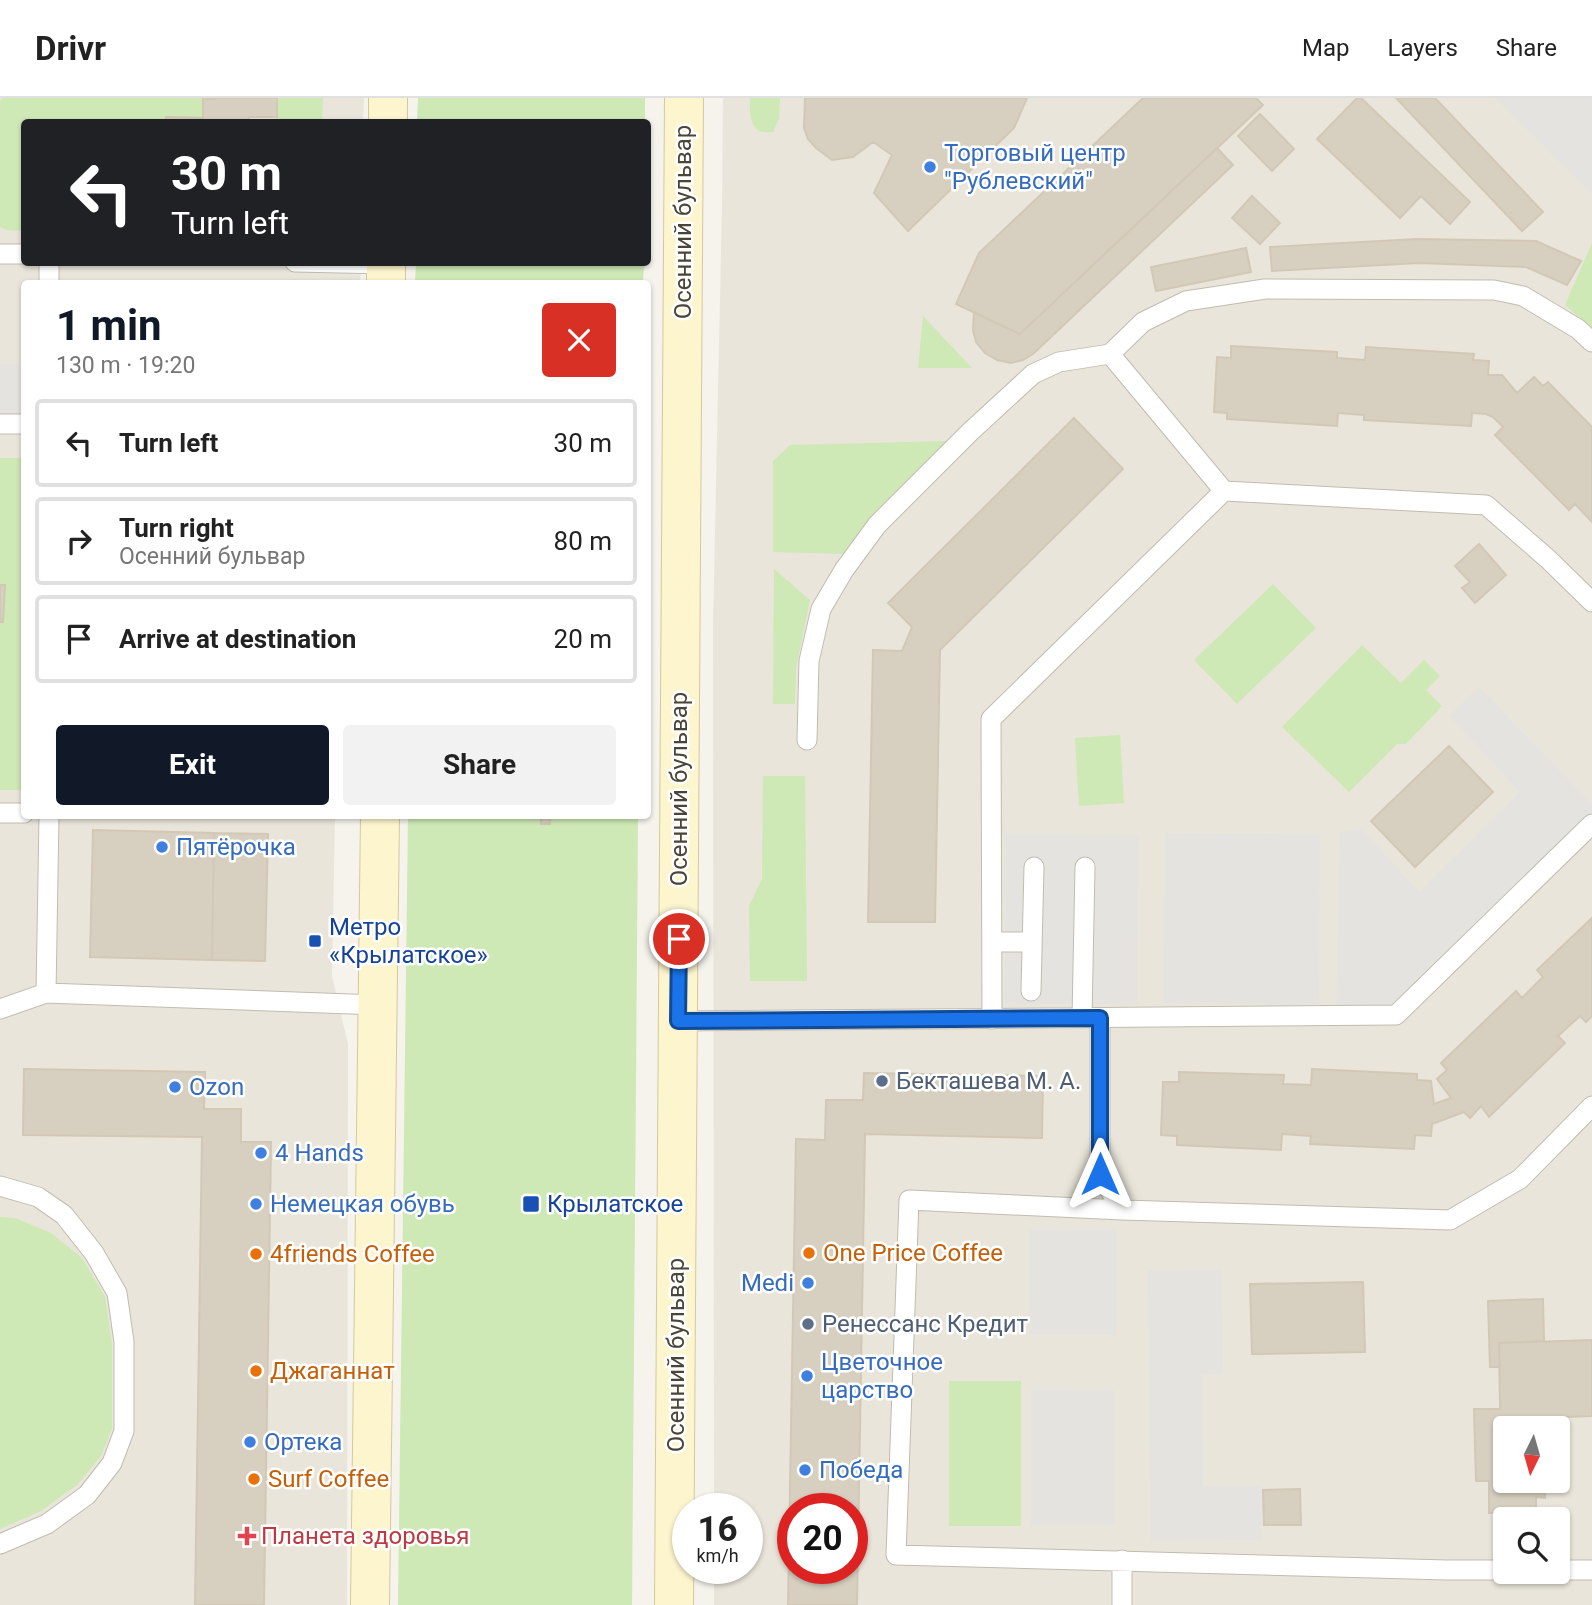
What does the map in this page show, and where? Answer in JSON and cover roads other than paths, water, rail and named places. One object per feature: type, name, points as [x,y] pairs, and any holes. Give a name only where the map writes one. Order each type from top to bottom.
[{"type":"street","points":[[388,98],[388,119]]},
{"type":"street","name":"Осенний бульвар","points":[[674,1605],[684,98]]},
{"type":"street","points":[[370,1605],[380,819]]},
{"type":"lane","points":[[0,254],[21,254]]},
{"type":"lane","points":[[340,266],[386,270]]},
{"type":"lane","points":[[807,740],[809,661],[821,609],[844,570],[877,525],[970,432],[1033,374],[1059,362],[1110,354],[1143,322],[1186,301],[1265,289],[1494,290],[1523,296],[1578,329],[1592,342]]},
{"type":"lane","points":[[1110,354],[1224,491],[1486,505],[1548,559],[1592,603]]},
{"type":"lane","points":[[0,424],[21,424]]},
{"type":"lane","points":[[992,1018],[990,719],[1224,491]]},
{"type":"lane","points":[[0,813],[21,813]]},
{"type":"lane","points":[[46,993],[49,819]]},
{"type":"lane","points":[[678,1021],[1396,1015],[1592,824]]},
{"type":"lane","points":[[1031,991],[1034,867]]},
{"type":"lane","points":[[1084,867],[1100,1174],[1122,1210]]},
{"type":"lane","points":[[992,942],[1032,942]]},
{"type":"lane","points":[[0,1009],[46,993],[378,1005]]},
{"type":"lane","points":[[1493,1570],[896,1555],[909,1200],[1122,1210],[1450,1220],[1520,1179],[1592,1106]]},
{"type":"lane","points":[[0,1186],[38,1197],[64,1215],[94,1253],[117,1293],[124,1342],[124,1431],[112,1463],[87,1495],[47,1524],[0,1545]]},
{"type":"lane","points":[[1122,1560],[1122,1605]]},
{"type":"lane","points":[[1570,1570],[1592,1570]]},
{"type":"place","name":"Торговый центр \"Рублевский\"","points":[[930,167]]},
{"type":"place","name":"Пятёрочка","points":[[162,847]]},
{"type":"place","name":"Метро «Крылатское»","points":[[315,941]]},
{"type":"place","name":"Бекташева М. А.","points":[[882,1081]]},
{"type":"place","name":"Ozon","points":[[175,1087]]},
{"type":"place","name":"4 Hands","points":[[261,1153]]},
{"type":"place","name":"Немецкая обувь","points":[[256,1204]]},
{"type":"place","name":"Крылатское","points":[[531,1204]]},
{"type":"place","name":"One Price Coffee","points":[[809,1253]]},
{"type":"place","name":"4friends Coffee","points":[[256,1254]]},
{"type":"place","name":"Medi","points":[[808,1283]]},
{"type":"place","name":"Ренессанс Кредит","points":[[808,1324]]},
{"type":"place","name":"Джаганнат","points":[[256,1371]]},
{"type":"place","name":"Цветочное царство","points":[[807,1376]]},
{"type":"place","name":"Ортека","points":[[250,1442]]},
{"type":"place","name":"Победа","points":[[805,1470]]},
{"type":"place","name":"Surf Coffee","points":[[254,1479]]},
{"type":"place","name":"Планета здоровья","points":[[247,1536]]}]
